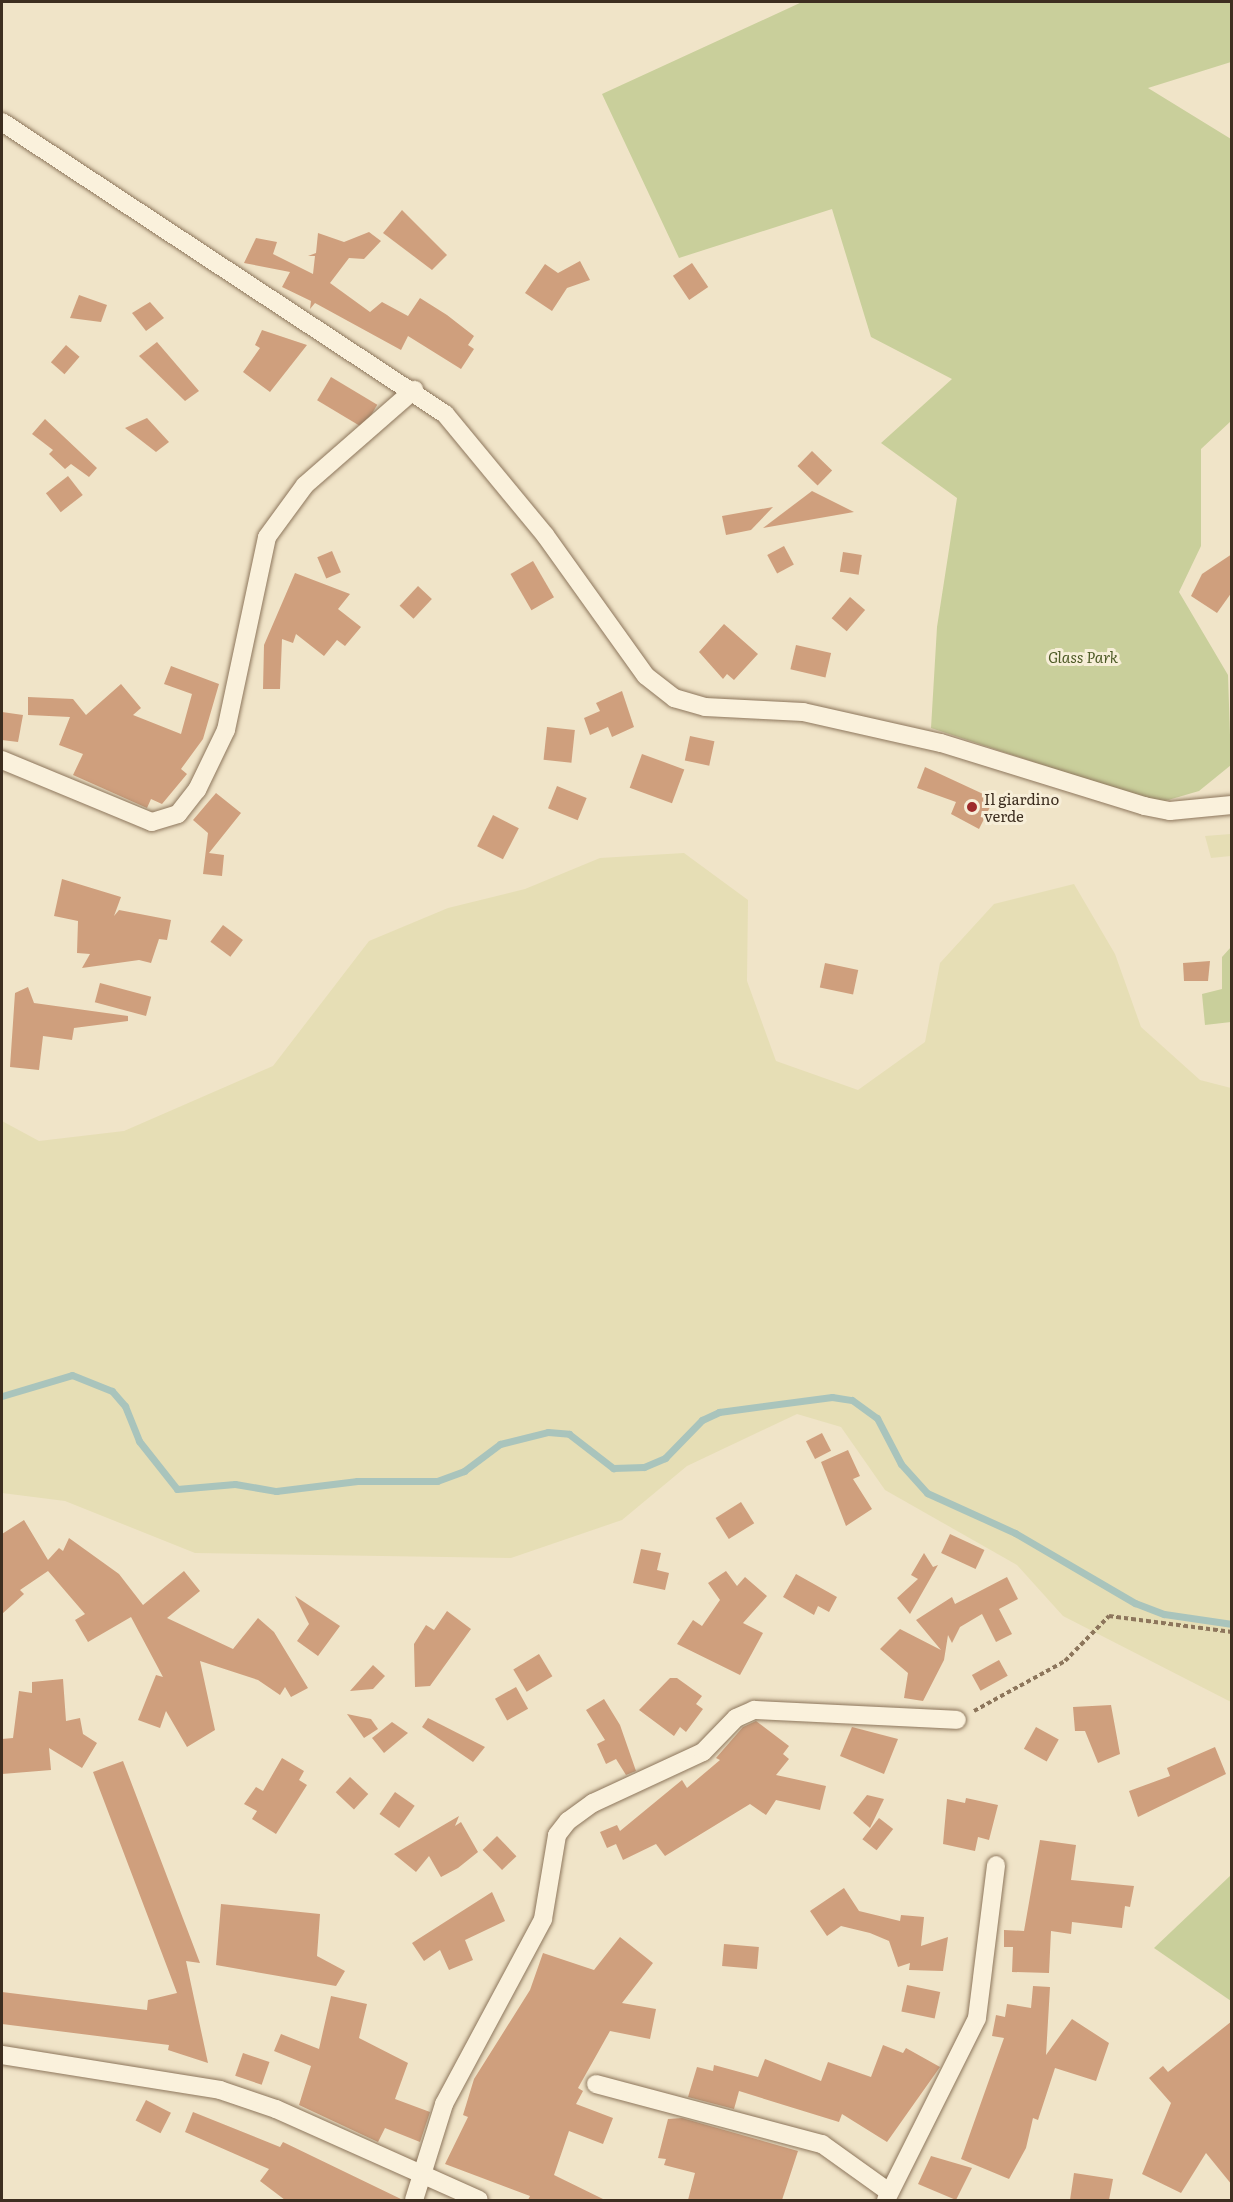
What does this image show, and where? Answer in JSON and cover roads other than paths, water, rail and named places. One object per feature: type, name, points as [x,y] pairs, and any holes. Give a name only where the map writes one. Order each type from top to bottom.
[{"type":"street","points":[[2,122],[414,390],[478,449],[646,676],[674,698],[705,707],[803,711],[941,743],[1144,806],[1170,811],[1232,806]]},
{"type":"street","points":[[2,760],[143,820],[165,822],[178,814],[197,790],[226,730],[267,537],[305,485],[414,390]]},
{"type":"street","points":[[414,2200],[423,2180],[444,2104],[543,1919],[557,1835],[568,1821],[593,1803],[703,1752],[736,1718],[754,1710],[957,1720]]},
{"type":"street","points":[[596,2084],[822,2144],[887,2196],[977,2018],[996,1865]]},
{"type":"street","points":[[2,2055],[220,2090],[276,2109],[423,2180],[479,2200]]},
{"type":"waterway","points":[[2,1396],[72,1375],[112,1391],[125,1406],[139,1441],[177,1489],[235,1484],[276,1491],[357,1481],[437,1481],[464,1471],[500,1444],[548,1432],[569,1434],[613,1468],[644,1467],[665,1458],[702,1420],[719,1412],[832,1397],[852,1400],[877,1418],[901,1464],[927,1493],[1015,1533],[1135,1603],[1164,1614],[1232,1624]]},
{"type":"place","name":"Il giardino verde","points":[[972,807]]},
{"type":"park label","name":"Glass Park","points":[[1083,657]]}]
